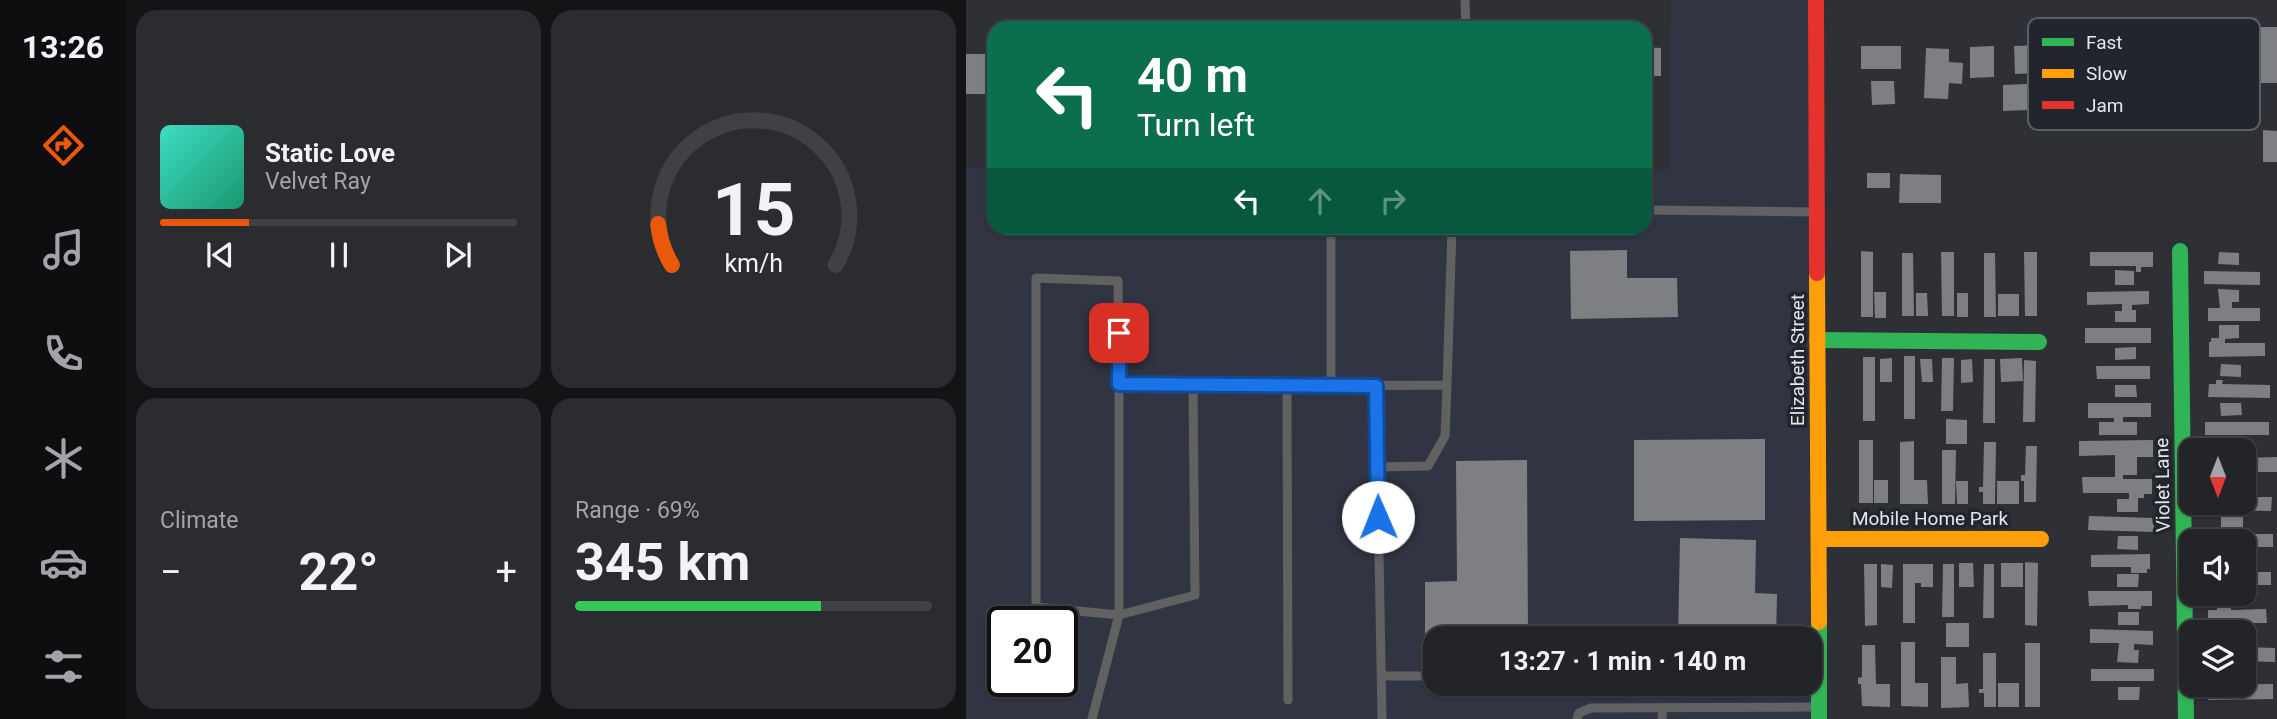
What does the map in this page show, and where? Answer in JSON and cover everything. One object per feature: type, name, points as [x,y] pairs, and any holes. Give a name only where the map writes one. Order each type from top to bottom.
[{"type":"street","name":"Elizabeth Street","points":[[1816,0],[1819,713]]},
{"type":"street","name":"Violet Lane","points":[[2180,251],[2186,719]]},
{"type":"street","points":[[1817,340],[2039,342]]},
{"type":"street","name":"Mobile Home Park","points":[[1819,539],[2041,539]]},
{"type":"lane","points":[[1465,0],[1466,21]]},
{"type":"lane","points":[[1652,210],[1817,212]]},
{"type":"lane","points":[[1331,235],[1331,386]]},
{"type":"lane","points":[[1377,467],[1428,466],[1445,436],[1452,235]]},
{"type":"lane","points":[[1092,719],[1119,615],[1118,281],[1036,278],[1036,607],[1119,615],[1195,595],[1193,384]]},
{"type":"lane","points":[[1119,384],[1287,387],[1447,385]]},
{"type":"lane","points":[[1376,386],[1382,719]]},
{"type":"lane","points":[[1287,387],[1288,700]]},
{"type":"lane","points":[[1381,676],[1423,676]]},
{"type":"lane","points":[[1577,719],[1580,713],[1591,708],[1819,713]]},
{"type":"lane","points":[[1661,719],[1664,708]]},
{"type":"shaded area","points":[[1671,0],[1816,0],[1819,626],[1423,626],[1423,696],[1819,696],[1819,719],[966,719],[966,168],[987,168],[987,235],[1652,235],[1652,170],[1669,169]]},
{"type":"building","points":[[2260,27],[2277,27],[2277,83],[2261,83]]},
{"type":"building","points":[[1861,46],[1901,46],[1901,69],[1861,69]]},
{"type":"building","points":[[1994,46],[1994,77],[1970,78],[1970,47]]},
{"type":"building","points":[[2014,46],[2028,46],[2028,74],[2015,74]]},
{"type":"building","points":[[1652,47],[1661,48],[1661,76],[1652,76]]},
{"type":"building","points":[[1926,48],[1949,49],[1949,62],[1963,63],[1962,84],[1949,83],[1948,99],[1924,98]]},
{"type":"building","points":[[966,54],[987,54],[987,94],[966,94]]},
{"type":"building","points":[[1871,81],[1894,81],[1895,104],[1872,105]]},
{"type":"building","points":[[2027,84],[2028,110],[2003,111],[2003,85]]},
{"type":"building","points":[[2263,130],[2277,131],[2277,162],[2263,162]]},
{"type":"building","points":[[1867,173],[1890,173],[1890,188],[1867,188]]},
{"type":"building","points":[[1900,174],[1941,175],[1941,203],[1899,203]]},
{"type":"building","points":[[1627,250],[1627,278],[1677,278],[1678,317],[1571,319],[1570,251]]},
{"type":"building","points":[[1861,251],[1873,252],[1873,317],[1861,317]]},
{"type":"building","points":[[1941,252],[1954,252],[1954,316],[1942,316]]},
{"type":"building","points":[[2024,252],[2037,252],[2037,316],[2025,316]]},
{"type":"building","points":[[2090,252],[2153,252],[2153,267],[2141,267],[2141,272],[2136,272],[2136,266],[2090,266]]},
{"type":"building","points":[[2219,252],[2239,253],[2239,265],[2218,264]]},
{"type":"building","points":[[1902,253],[1913,253],[1914,316],[1902,316]]},
{"type":"building","points":[[1984,253],[1995,253],[1996,317],[1984,317]]},
{"type":"building","points":[[2115,270],[2134,271],[2134,285],[2115,285]]},
{"type":"building","points":[[2204,271],[2260,272],[2260,285],[2204,284]]},
{"type":"building","points":[[2218,289],[2239,290],[2239,302],[2232,302],[2232,308],[2260,308],[2260,321],[2208,321],[2208,308],[2220,308]]},
{"type":"building","points":[[2149,291],[2149,304],[2132,305],[2132,310],[2136,310],[2136,322],[2115,322],[2115,311],[2122,311],[2122,304],[2087,305],[2087,292]]},
{"type":"building","points":[[1874,292],[1886,292],[1886,318],[1875,318]]},
{"type":"building","points":[[1916,293],[1927,293],[1928,316],[1916,316]]},
{"type":"building","points":[[1957,293],[1968,293],[1968,317],[1957,317]]},
{"type":"building","points":[[1998,294],[2019,294],[2019,316],[1998,316]]},
{"type":"building","points":[[2219,325],[2239,325],[2239,338],[2225,339],[2225,343],[2265,343],[2265,356],[2209,357],[2209,342],[2211,338],[2219,338]]},
{"type":"building","points":[[2085,328],[2151,328],[2151,343],[2085,343]]},
{"type":"building","points":[[2136,347],[2136,359],[2115,360],[2115,348]]},
{"type":"building","points":[[1904,356],[1915,356],[1915,419],[1904,419]]},
{"type":"building","points":[[1863,357],[1875,357],[1875,421],[1863,421]]},
{"type":"building","points":[[1892,358],[1892,382],[1880,382],[1880,359]]},
{"type":"building","points":[[1942,358],[1954,358],[1953,411],[1941,411]]},
{"type":"building","points":[[2022,358],[2023,381],[2001,382],[2000,359]]},
{"type":"building","points":[[1920,359],[1932,359],[1933,382],[1922,382]]},
{"type":"building","points":[[1972,359],[1973,382],[1961,383],[1961,360]]},
{"type":"building","points":[[1984,359],[1995,359],[1995,423],[1983,423]]},
{"type":"building","points":[[2024,360],[2036,361],[2035,422],[2023,422]]},
{"type":"building","points":[[2221,364],[2241,365],[2241,377],[2220,376]]},
{"type":"building","points":[[2096,366],[2150,366],[2150,379],[2097,379]]},
{"type":"building","points":[[2216,380],[2223,380],[2222,384],[2270,385],[2270,398],[2208,397],[2209,384],[2216,384]]},
{"type":"building","points":[[2115,385],[2136,385],[2137,397],[2115,397]]},
{"type":"building","points":[[2088,403],[2151,403],[2151,417],[2123,417],[2123,422],[2137,422],[2137,435],[2099,435],[2099,422],[2114,422],[2114,418],[2088,418]]},
{"type":"building","points":[[2220,403],[2241,403],[2242,415],[2221,416]]},
{"type":"building","points":[[1946,419],[1967,420],[1967,444],[1946,444]]},
{"type":"building","points":[[2205,422],[2269,422],[2269,435],[2205,435]]},
{"type":"building","points":[[1765,439],[1765,520],[1634,521],[1634,440]]},
{"type":"building","points":[[1859,440],[1873,440],[1873,503],[1859,503]]},
{"type":"building","points":[[2153,440],[2153,457],[2137,457],[2137,475],[2123,475],[2123,479],[2152,479],[2152,494],[2144,494],[2144,498],[2138,498],[2138,512],[2117,512],[2117,499],[2129,499],[2129,493],[2083,493],[2082,477],[2115,477],[2115,455],[2079,456],[2079,441]]},
{"type":"building","points":[[1914,441],[1914,480],[1927,480],[1928,504],[1900,504],[1900,442]]},
{"type":"building","points":[[1984,442],[1996,442],[1995,504],[1983,504],[1983,492],[1979,492],[1979,487],[1983,487]]},
{"type":"building","points":[[2026,446],[2037,446],[2036,502],[2024,502],[2024,481],[2021,481],[2021,475],[2025,475]]},
{"type":"building","points":[[1942,450],[1956,450],[1955,504],[1942,504]]},
{"type":"building","points":[[2277,457],[2277,472],[2256,472],[2256,458]]},
{"type":"building","points":[[1527,460],[1528,626],[1425,626],[1425,582],[1457,581],[1456,461]]},
{"type":"building","points":[[1874,480],[1888,480],[1888,503],[1874,503]]},
{"type":"building","points":[[1956,481],[1968,481],[1968,504],[1957,504]]},
{"type":"building","points":[[1997,481],[2019,481],[2019,504],[1997,504]]},
{"type":"building","points":[[2256,497],[2272,497],[2271,511],[2256,511]]},
{"type":"building","points":[[2089,516],[2154,518],[2154,532],[2088,530]]},
{"type":"building","points":[[2221,516],[2243,516],[2243,529],[2221,529]]},
{"type":"building","points":[[2256,534],[2273,534],[2273,547],[2256,547]]},
{"type":"building","points":[[2118,536],[2138,536],[2138,550],[2117,549]]},
{"type":"building","points":[[1680,538],[1756,540],[1755,593],[1777,594],[1776,626],[1678,626]]},
{"type":"building","points":[[2150,554],[2150,569],[2147,569],[2147,573],[2131,573],[2131,567],[2091,567],[2091,555]]},
{"type":"building","points":[[2025,562],[2038,563],[2037,626],[2025,625]]},
{"type":"building","points":[[1959,563],[1973,563],[1974,587],[1959,587]]},
{"type":"building","points":[[2001,563],[2023,563],[2023,587],[2001,587]]},
{"type":"building","points":[[1864,564],[1877,564],[1877,625],[1865,626]]},
{"type":"building","points":[[1881,564],[1893,565],[1892,588],[1881,587]]},
{"type":"building","points":[[1903,564],[1933,564],[1933,587],[1921,587],[1921,583],[1915,583],[1915,623],[1903,623]]},
{"type":"building","points":[[1943,564],[1954,564],[1954,617],[1942,617]]},
{"type":"building","points":[[1984,564],[1994,564],[1994,618],[1983,618]]},
{"type":"building","points":[[2256,572],[2271,572],[2271,585],[2256,585]]},
{"type":"building","points":[[2117,574],[2139,574],[2138,587],[2117,587]]},
{"type":"building","points":[[2088,591],[2152,591],[2152,606],[2128,609],[2128,605],[2089,606]]},
{"type":"building","points":[[2217,606],[2231,606],[2231,610],[2266,609],[2267,623],[2256,623],[2256,620],[2208,620],[2208,610],[2217,610]]},
{"type":"building","points":[[2118,612],[2139,612],[2139,625],[2118,625]]},
{"type":"building","points":[[1946,623],[1969,623],[1969,647],[1946,647]]},
{"type":"building","points":[[2090,629],[2153,631],[2153,645],[2134,644],[2134,650],[2139,650],[2138,663],[2117,662],[2119,643],[2090,643]]},
{"type":"building","points":[[1901,642],[1915,642],[1915,683],[1928,683],[1928,707],[1901,706]]},
{"type":"building","points":[[2025,643],[2040,643],[2040,707],[2025,707]]},
{"type":"building","points":[[1862,645],[1875,645],[1876,684],[1890,684],[1890,707],[1862,706],[1861,684],[1858,684],[1858,678],[1862,677]]},
{"type":"building","points":[[2256,647],[2275,648],[2275,662],[2256,661]]},
{"type":"building","points":[[1983,653],[1996,653],[1996,707],[1984,707],[1984,693],[1979,693],[1979,689],[1983,689]]},
{"type":"building","points":[[1941,657],[1956,657],[1956,684],[1968,683],[1969,707],[1941,708]]},
{"type":"building","points":[[2091,669],[2154,669],[2154,681],[2091,681]]},
{"type":"building","points":[[1998,683],[2019,683],[2019,707],[1998,707]]},
{"type":"building","points":[[2256,684],[2273,684],[2273,699],[2208,700],[2208,697],[2256,697]]},
{"type":"building","points":[[2118,687],[2140,687],[2139,700],[2118,700]]},
{"type":"traffic: fast","points":[[2180,251],[2186,719]]},
{"type":"traffic: fast","points":[[1817,340],[2039,342]]},
{"type":"traffic: fast","points":[[1819,622],[1819,719]]},
{"type":"traffic: slow","points":[[1817,273],[1819,622]]},
{"type":"traffic: slow","points":[[1819,539],[2041,539]]},
{"type":"traffic: jam","points":[[1816,0],[1817,273]]},
{"type":"route","points":[[1119,333],[1119,384],[1376,386],[1378,517]]}]
